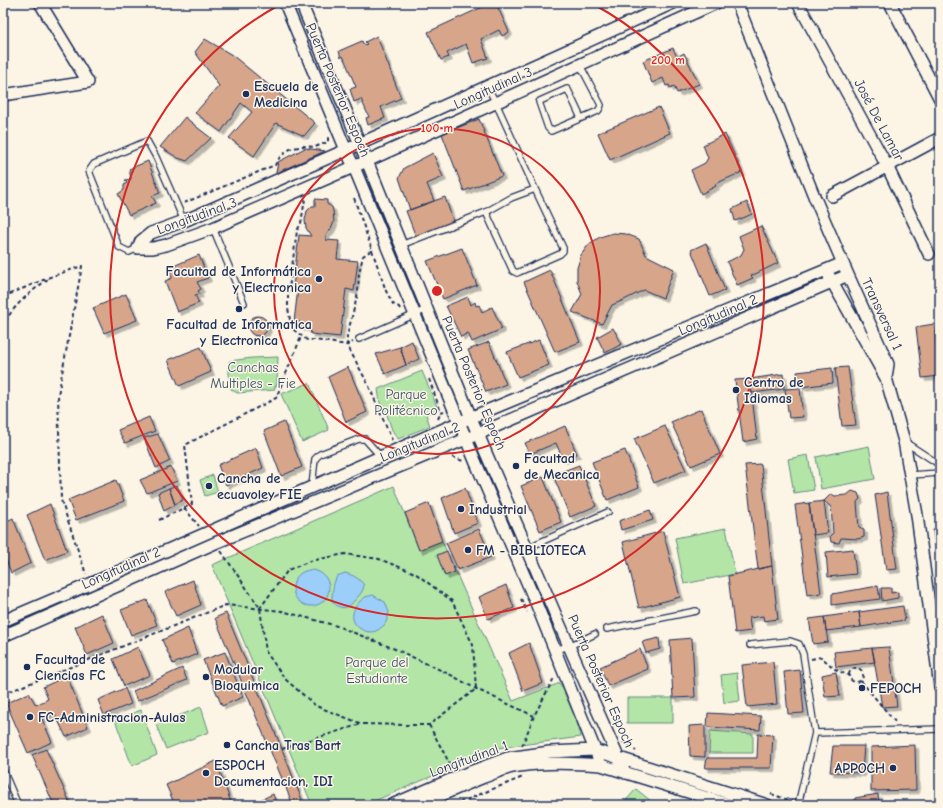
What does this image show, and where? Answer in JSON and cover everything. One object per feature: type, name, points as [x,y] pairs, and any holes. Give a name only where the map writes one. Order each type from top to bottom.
[{"type":"street","points":[[3,95],[88,82],[40,3]]},
{"type":"street","name":"Puerta Posterior Espoch","points":[[285,3],[354,167],[410,317],[454,407],[536,603],[601,765]]},
{"type":"street","name":"Puerta Posterior Espoch","points":[[301,3],[471,418],[569,646],[626,773]]},
{"type":"street","name":"Longitudinal 3","points":[[673,3],[346,150],[184,221],[151,233],[141,241],[138,248],[153,248],[166,245],[213,228],[367,162],[716,3]]},
{"type":"street","name":"Transversal 1","points":[[737,3],[814,196],[888,364],[886,378]]},
{"type":"street","name":"José De Lamar","points":[[798,3],[887,166],[929,254]]},
{"type":"street","points":[[890,3],[940,99]]},
{"type":"street","points":[[832,196],[940,138]]},
{"type":"street","name":"Longitudinal 2","points":[[3,621],[460,422],[843,263]]},
{"type":"street","name":"Transversal 1","points":[[826,270],[886,378],[904,441],[917,515],[940,687]]},
{"type":"street","name":"Longitudinal 2","points":[[3,636],[215,543],[478,434],[848,275]]},
{"type":"street","points":[[594,367],[600,382]]},
{"type":"street","points":[[169,550],[175,561]]},
{"type":"street","name":"Longitudinal 1","points":[[392,805],[457,777],[508,758],[550,752],[595,751],[767,805]]},
{"type":"street","name":"Longitudinal 1","points":[[420,805],[505,769],[519,766],[556,763],[601,765],[730,805]]},
{"type":"lane","points":[[580,65],[601,105],[598,110],[581,118],[551,131],[548,128],[539,102],[567,89],[581,118]]},
{"type":"lane","points":[[486,212],[513,271],[517,273],[560,254],[563,251],[563,248],[496,102],[487,86]]},
{"type":"lane","points":[[138,248],[129,252],[119,247],[89,171],[94,164],[147,141],[156,157],[184,221]]},
{"type":"lane","points":[[401,245],[486,212],[512,198],[535,189]]},
{"type":"lane","points":[[213,228],[244,303]]},
{"type":"lane","points":[[359,339],[427,309]]},
{"type":"lane","points":[[312,487],[315,459],[320,454],[360,439],[365,439],[381,457]]},
{"type":"lane","points":[[904,441],[940,464]]},
{"type":"lane","points":[[910,475],[940,473]]},
{"type":"lane","points":[[527,548],[608,512]]},
{"type":"lane","points":[[607,629],[696,611]]},
{"type":"lane","points":[[555,650],[569,646],[595,634]]},
{"type":"lane","points":[[750,645],[790,641],[799,644],[803,654],[815,733],[798,804]]},
{"type":"lane","points":[[815,733],[940,729]]},
{"type":"lane","points":[[3,770],[18,805]]},
{"type":"path","points":[[178,206],[269,168],[290,150],[303,146],[315,147],[328,142],[328,134]]},
{"type":"path","points":[[299,199],[306,196],[297,231],[288,296],[290,320],[294,330],[301,337],[307,340],[347,345],[359,339]]},
{"type":"path","points":[[354,198],[386,291],[393,304],[399,307],[410,317]]},
{"type":"path","points":[[372,250],[363,256],[359,273],[358,293],[347,336],[347,345],[368,384],[393,442]]},
{"type":"path","points":[[3,297],[50,277],[82,266],[58,395],[60,492],[61,500],[90,584]]},
{"type":"path","points":[[3,328],[5,322],[22,300],[50,277]]},
{"type":"path","points":[[159,520],[192,504],[185,445],[276,398],[301,337]]},
{"type":"path","points":[[428,379],[441,412],[438,419]]},
{"type":"path","points":[[441,412],[454,407]]},
{"type":"path","points":[[443,448],[449,457],[463,460],[464,464]]},
{"type":"path","points":[[184,508],[205,534]]},
{"type":"path","points":[[215,543],[260,608],[266,652],[285,679],[316,706],[362,724]]},
{"type":"path","points":[[260,608],[288,570],[310,561],[345,554],[380,559],[415,573],[452,601],[474,645],[476,689]]},
{"type":"path","points":[[519,595],[528,615]]},
{"type":"path","points":[[3,694],[226,605],[282,611],[337,626],[395,649],[534,716]]},
{"type":"path","points":[[804,660],[821,657],[836,669],[849,676],[852,681],[860,681]]},
{"type":"path","points":[[849,676],[852,670],[858,668],[863,675],[860,681]]},
{"type":"path","points":[[518,756],[534,716],[554,677],[557,684]]},
{"type":"path","points":[[860,681],[902,730]]},
{"type":"path","points":[[282,749],[362,724],[429,725],[476,689]]},
{"type":"path","points":[[429,725],[457,777]]},
{"type":"path","points":[[621,740],[639,753]]},
{"type":"path","points":[[452,805],[527,776]]},
{"type":"path","points":[[768,793],[798,804]]},
{"type":"green space","name":"Canchas Multiples - Fie","points":[[278,357],[277,385],[274,390],[237,393],[231,389],[229,361]]},
{"type":"green space","name":"Parque Politécnico","points":[[422,371],[438,409],[426,414],[430,426],[398,439],[392,430],[387,415],[380,403],[378,389]]},
{"type":"green space","points":[[309,383],[329,430],[302,442],[281,394]]},
{"type":"green space","points":[[869,446],[875,479],[821,489],[816,457]]},
{"type":"green space","points":[[808,455],[814,490],[794,493],[788,459]]},
{"type":"green space","name":"Cancha de ecuavoley FIE","points":[[213,475],[218,492],[205,496],[200,480]]},
{"type":"green space","name":"Parque del Estudiante","points":[[394,486],[419,550],[442,541],[513,701],[560,683],[577,721],[581,737],[498,748],[365,805],[312,805],[212,565]]},
{"type":"green space","points":[[726,528],[735,574],[684,584],[675,538]]},
{"type":"green space","points":[[737,673],[740,701],[724,703],[721,675]]},
{"type":"green space","points":[[627,698],[673,698],[673,723],[627,723]]},
{"type":"green space","points":[[201,707],[209,732],[166,749],[156,725]]},
{"type":"green space","points":[[141,710],[157,755],[132,766],[115,720]]},
{"type":"green space","points":[[710,731],[753,734],[753,753],[709,753]]},
{"type":"green space","points":[[636,789],[656,805],[622,805]]},
{"type":"water","points":[[315,570],[324,575],[328,581],[328,595],[324,601],[315,606],[307,606],[298,601],[294,595],[293,584],[298,575],[304,571]]},
{"type":"water","points":[[345,573],[356,577],[364,585],[363,590],[351,605],[342,607],[337,606],[332,601],[337,576]]},
{"type":"water","points":[[373,595],[385,602],[389,612],[383,626],[378,630],[368,632],[356,625],[353,619],[353,612],[358,603],[365,597]]},
{"type":"building","points":[[491,3],[496,3],[509,32],[502,36],[499,30],[481,39],[488,58],[473,63],[466,44],[447,53],[449,57],[441,60],[428,32]]},
{"type":"building","points":[[377,36],[401,98],[381,107],[385,118],[368,125],[366,118],[369,117],[361,99],[354,102],[350,89],[356,87],[343,56],[341,58],[339,51],[362,41],[364,45],[367,44],[365,42]]},
{"type":"building","name":"Escuela de Medicina","points":[[205,39],[232,55],[315,123],[304,136],[276,123],[254,156],[229,138],[252,112],[241,103],[221,132],[195,113],[219,86],[195,52]]},
{"type":"building","points":[[673,48],[677,57],[684,53],[699,84],[677,93],[674,86],[670,88],[669,85],[666,86],[663,78],[652,83],[643,61]]},
{"type":"building","points":[[659,107],[670,133],[610,160],[598,133]]},
{"type":"building","points":[[185,117],[211,138],[187,161],[178,158],[160,147]]},
{"type":"building","points":[[479,119],[502,176],[464,191],[442,134]]},
{"type":"building","points":[[725,134],[742,172],[715,184],[716,186],[701,194],[691,170],[705,163],[708,158],[703,145]]},
{"type":"building","points":[[305,148],[325,151],[276,173],[278,162]]},
{"type":"building","points":[[433,153],[443,177],[427,184],[434,201],[410,210],[399,178],[404,168]]},
{"type":"building","points":[[148,161],[160,193],[152,196],[156,203],[129,215],[118,194],[124,190],[124,185],[127,183],[125,180],[131,179],[129,169]]},
{"type":"building","points":[[445,197],[454,224],[416,237],[406,211]]},
{"type":"building","points":[[315,199],[327,200],[327,204],[332,207],[334,222],[326,235],[326,240],[339,241],[337,259],[358,261],[354,291],[346,289],[340,337],[311,334],[310,329],[299,327],[300,322],[294,322],[298,288],[293,287],[299,235],[311,236],[306,228],[305,220],[307,211],[312,206],[315,206]]},
{"type":"building","points":[[747,202],[752,214],[735,221],[732,209]]},
{"type":"building","points":[[761,226],[778,263],[751,276],[753,278],[737,285],[727,262],[741,255],[744,249],[739,236]]},
{"type":"building","points":[[613,233],[626,234],[639,239],[646,255],[674,269],[663,298],[644,290],[612,305],[602,324],[572,312],[582,294],[577,281],[577,268],[581,255],[589,244],[600,237]]},
{"type":"building","points":[[706,243],[725,290],[710,296],[691,250]]},
{"type":"building","points":[[462,248],[477,285],[443,299],[427,261]]},
{"type":"building","points":[[199,255],[208,278],[197,282],[201,289],[198,291],[200,294],[195,295],[199,303],[177,312],[165,281],[172,278],[169,268]]},
{"type":"building","points":[[550,270],[580,342],[555,352],[524,282]]},
{"type":"building","points":[[126,294],[137,320],[104,333],[93,308]]},
{"type":"building","points":[[468,297],[471,305],[475,302],[476,306],[479,305],[482,312],[492,307],[502,329],[472,342],[468,333],[461,337],[446,306]]},
{"type":"building","points":[[258,316],[265,319],[268,326],[265,333],[258,336],[251,333],[248,326],[251,319]]},
{"type":"building","points":[[934,324],[940,376],[922,378],[916,327]]},
{"type":"building","points":[[613,328],[622,344],[605,353],[597,337]]},
{"type":"building","points":[[539,340],[549,365],[518,377],[507,352]]},
{"type":"building","points":[[412,341],[419,359],[406,365],[400,347]]},
{"type":"building","points":[[489,342],[506,384],[486,392],[468,350]]},
{"type":"building","points":[[201,347],[211,372],[179,386],[168,360]]},
{"type":"building","points":[[400,347],[406,365],[385,374],[376,354]]},
{"type":"building","points":[[348,367],[367,412],[346,422],[328,377]]},
{"type":"building","points":[[848,367],[856,425],[842,426],[835,368]]},
{"type":"building","points":[[832,368],[833,383],[800,387],[797,372]]},
{"type":"building","points":[[783,374],[784,389],[752,393],[750,379]]},
{"type":"building","points":[[750,379],[757,439],[743,442],[735,380]]},
{"type":"building","points":[[800,388],[803,417],[789,418],[785,389]]},
{"type":"building","points":[[701,409],[720,454],[691,466],[671,422]]},
{"type":"building","points":[[149,417],[155,431],[125,443],[118,430]]},
{"type":"building","points":[[284,422],[302,467],[281,476],[264,431]]},
{"type":"building","points":[[565,426],[577,454],[563,460],[556,443],[530,454],[525,443]]},
{"type":"building","points":[[665,426],[686,470],[654,483],[634,439]]},
{"type":"building","points":[[158,434],[170,461],[156,468],[144,438]]},
{"type":"building","points":[[256,448],[263,468],[226,485],[218,465]]},
{"type":"building","points":[[625,450],[639,487],[607,500],[592,462]]},
{"type":"building","points":[[761,464],[772,566],[758,569],[745,465]]},
{"type":"building","points":[[579,465],[596,506],[570,517],[553,475]]},
{"type":"building","points":[[171,467],[177,481],[147,493],[140,480]]},
{"type":"building","points":[[543,477],[561,522],[540,531],[521,486]]},
{"type":"building","points":[[116,480],[124,501],[76,520],[68,500]]},
{"type":"building","points":[[177,485],[183,500],[175,504],[169,488]]},
{"type":"building","points":[[169,488],[175,505],[164,511],[158,493]]},
{"type":"building","points":[[465,488],[478,523],[454,533],[442,498]]},
{"type":"building","points":[[852,491],[858,493],[860,499],[857,502],[859,528],[864,530],[864,537],[858,539],[841,538],[839,543],[831,542],[830,536],[833,533],[831,507],[824,501],[831,494],[835,496],[847,495]]},
{"type":"building","points":[[887,492],[897,569],[886,570],[875,495]]},
{"type":"building","points":[[824,501],[828,533],[813,535],[809,503]]},
{"type":"building","points":[[429,503],[442,541],[419,550],[405,513]]},
{"type":"building","points":[[809,503],[821,593],[807,595],[795,505]]},
{"type":"building","points":[[50,504],[67,551],[45,560],[27,515]]},
{"type":"building","points":[[650,510],[653,520],[621,530],[619,521]]},
{"type":"building","points":[[13,518],[31,563],[11,573],[3,552],[3,523]]},
{"type":"building","name":"FM - BIBLIOTECA","points":[[479,529],[491,557],[458,570],[446,543]]},
{"type":"building","points":[[940,529],[940,554],[936,555],[933,530]]},
{"type":"building","points":[[663,531],[680,597],[639,608],[623,542]]},
{"type":"building","points":[[853,549],[856,574],[828,577],[826,552]]},
{"type":"building","points":[[447,551],[455,572],[445,576],[437,555]]},
{"type":"building","points":[[772,566],[778,619],[764,621],[763,616],[749,618],[751,631],[735,633],[728,576]]},
{"type":"building","points":[[193,580],[201,605],[176,616],[165,592]]},
{"type":"building","points":[[506,585],[514,608],[488,619],[479,597]]},
{"type":"building","points":[[878,586],[880,599],[832,605],[832,594]]},
{"type":"building","points":[[881,588],[891,588],[891,593],[898,592],[898,598],[882,601]]},
{"type":"building","points":[[147,600],[157,625],[131,635],[121,610]]},
{"type":"building","points":[[903,606],[905,620],[861,627],[859,612]]},
{"type":"building","points":[[859,612],[861,627],[826,631],[824,617]]},
{"type":"building","points":[[226,613],[304,805],[293,805],[215,618]]},
{"type":"building","points":[[102,614],[114,643],[87,655],[75,627]]},
{"type":"building","points":[[824,617],[828,642],[813,644],[809,619]]},
{"type":"building","points":[[188,628],[197,654],[173,664],[162,640]]},
{"type":"building","points":[[659,638],[660,649],[646,653],[642,642]]},
{"type":"building","points":[[692,638],[695,697],[673,698],[670,640]]},
{"type":"building","points":[[529,643],[543,683],[523,691],[509,653]]},
{"type":"building","points":[[138,647],[150,675],[124,686],[113,659]]},
{"type":"building","points":[[889,647],[897,706],[882,707],[872,648]]},
{"type":"building","points":[[872,648],[875,662],[836,667],[834,652]]},
{"type":"building","points":[[640,649],[648,669],[608,686],[600,667]]},
{"type":"building","points":[[225,652],[243,697],[222,706],[203,660]]},
{"type":"building","points":[[773,662],[777,704],[747,707],[742,665]]},
{"type":"building","points":[[182,668],[187,680],[137,701],[133,691]]},
{"type":"building","points":[[800,670],[804,713],[788,714],[784,672]]},
{"type":"building","name":"FEPOCH","points":[[836,672],[840,696],[825,697],[822,675]]},
{"type":"building","name":"FC-Administracion-Aulas","points":[[67,676],[88,727],[66,737],[55,714],[42,719],[52,742],[28,753],[6,703],[29,693],[36,705],[48,699],[43,687]]},
{"type":"building","points":[[125,688],[131,704],[104,715],[98,700]]},
{"type":"building","points":[[708,713],[761,716],[760,730],[707,727]]},
{"type":"building","points":[[705,725],[705,757],[690,756],[689,726]]},
{"type":"building","points":[[758,734],[773,735],[771,768],[705,768],[707,758],[757,758]]},
{"type":"building","name":"APPOCH","points":[[915,745],[916,790],[871,791],[871,747]]},
{"type":"building","points":[[833,746],[864,746],[862,773],[830,772]]},
{"type":"building","points":[[46,749],[71,805],[54,805],[32,755]]},
{"type":"building","name":"ESPOCH Documentacion, IDI","points":[[216,761],[232,805],[175,805],[166,785]]},
{"type":"building","points":[[273,794],[277,805],[250,805]]},
{"type":"building","points":[[878,794],[879,805],[855,805],[855,798]]},
{"type":"building","points":[[815,801],[823,802],[823,805],[814,805]]},
{"type":"place","name":"Escuela de Medicina","points":[[246,94]]},
{"type":"place","name":"Facultad de Informática y Electronica","points":[[319,279]]},
{"type":"place","name":"Facultad de Informatica y Electronica","points":[[239,309]]},
{"type":"place","name":"Centro de Idiomas","points":[[736,390]]},
{"type":"place","name":"Facultad de Mecanica","points":[[516,466]]},
{"type":"place","name":"Cancha de ecuavoley FIE","points":[[209,486]]},
{"type":"place","name":"Industrial","points":[[461,509]]},
{"type":"place","name":"FM - BIBLIOTECA","points":[[468,550]]},
{"type":"place","name":"Facultad de Ciencias FC","points":[[27,667]]},
{"type":"place","name":"Modular Bioquimica","points":[[206,677]]},
{"type":"place","name":"FEPOCH","points":[[862,688]]},
{"type":"place","name":"FC-Administracion-Aulas","points":[[30,717]]},
{"type":"place","name":"Cancha Tras Bart","points":[[227,745]]},
{"type":"place","name":"APPOCH","points":[[893,768]]},
{"type":"place","name":"ESPOCH Documentacion, IDI","points":[[206,773]]}]
